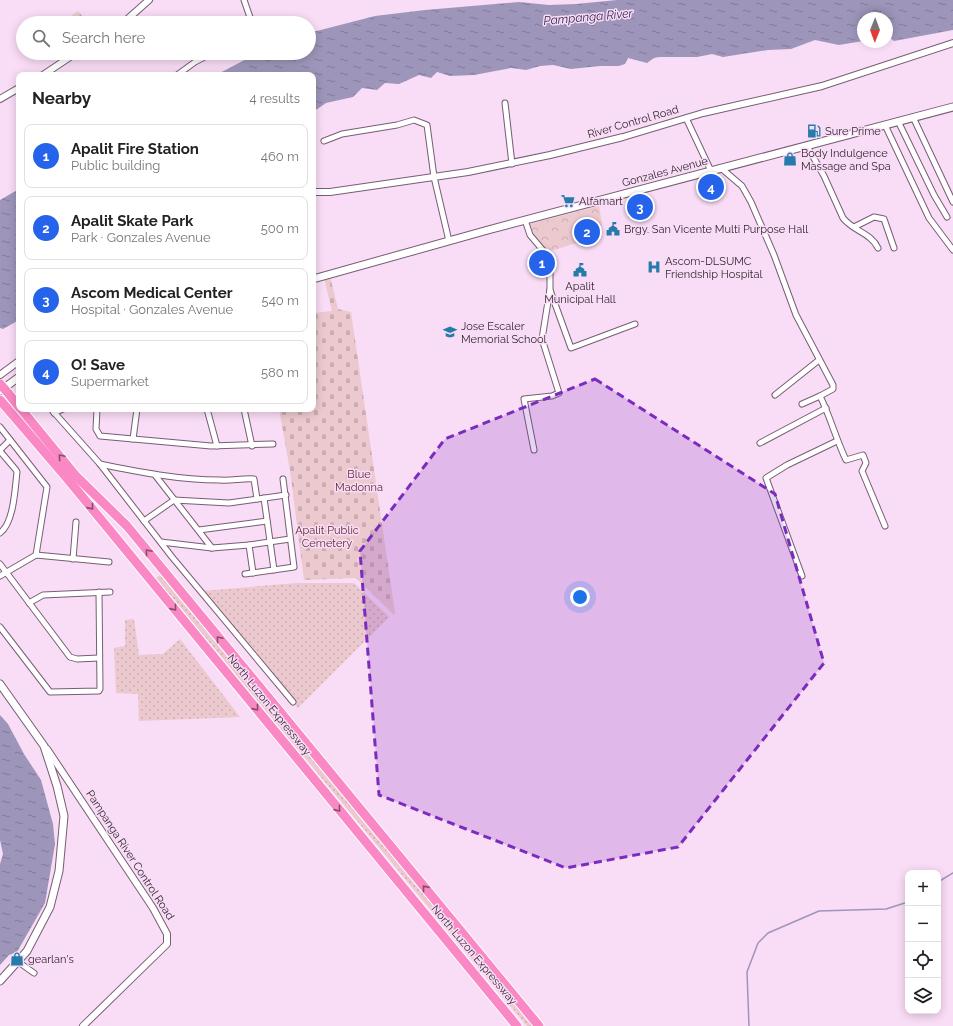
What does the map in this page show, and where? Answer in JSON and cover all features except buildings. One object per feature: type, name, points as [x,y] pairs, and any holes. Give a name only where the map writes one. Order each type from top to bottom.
[{"type":"highway","points":[[0,384],[4,392],[16,404]]},
{"type":"highway","name":"North Luzon Expressway","points":[[0,400],[76,489],[517,1026]]},
{"type":"highway","name":"North Luzon Expressway","points":[[23,412],[76,476],[126,526],[539,1026]]},
{"type":"main road","name":"Gonzales Avenue","points":[[316,278],[525,220],[953,107]]},
{"type":"main road","points":[[4,392],[16,380]]},
{"type":"main road","name":"Pampanga River Control Road","points":[[0,684],[44,746]]},
{"type":"main road","points":[[0,981],[27,951],[46,917],[57,880],[61,859],[63,811],[44,746]]},
{"type":"street","points":[[131,16],[149,0]]},
{"type":"street","points":[[244,0],[250,16]]},
{"type":"street","name":"River Control Road","points":[[316,192],[330,192],[512,164],[623,137],[686,118],[822,86],[953,43]]},
{"type":"street","points":[[48,72],[66,60]]},
{"type":"street","points":[[182,72],[201,60]]},
{"type":"street","points":[[0,98],[16,90]]},
{"type":"street","points":[[504,103],[512,164]]},
{"type":"street","points":[[913,117],[953,202]]},
{"type":"street","points":[[686,118],[711,171]]},
{"type":"street","points":[[324,141],[342,134],[397,125],[414,120],[420,121],[427,125],[434,177],[449,241]]},
{"type":"street","points":[[898,121],[931,189],[947,217]]},
{"type":"street","points":[[885,125],[929,218],[953,250]]},
{"type":"street","points":[[807,146],[824,176],[843,218],[874,240],[878,248]]},
{"type":"street","points":[[721,168],[742,186],[751,202],[774,254],[796,315],[833,385],[833,389],[802,404]]},
{"type":"street","points":[[854,227],[874,217],[884,219],[894,248]]},
{"type":"street","points":[[525,220],[530,235],[548,260],[550,289],[542,339],[559,392],[552,396],[524,400],[534,450]]},
{"type":"street","points":[[550,289],[571,348],[635,324]]},
{"type":"street","points":[[775,395],[819,360]]},
{"type":"street","points":[[0,375],[16,363]]},
{"type":"street","points":[[820,396],[846,460],[863,455],[866,464],[862,471],[885,526]]},
{"type":"street","points":[[760,443],[826,408]]},
{"type":"street","points":[[53,412],[100,464],[161,542],[293,702]]},
{"type":"street","points":[[97,412],[96,428],[100,436],[217,446],[252,446],[273,444]]},
{"type":"street","points":[[133,439],[137,412]]},
{"type":"street","points":[[208,412],[217,446]]},
{"type":"street","points":[[245,412],[252,446]]},
{"type":"street","points":[[0,427],[47,488],[36,555]]},
{"type":"street","points":[[0,533],[7,526],[13,501],[16,470],[0,451],[10,440]]},
{"type":"street","points":[[802,576],[766,478],[788,465],[837,441]]},
{"type":"street","points":[[100,464],[155,475],[221,480],[254,479],[257,499]]},
{"type":"street","points":[[155,475],[212,548]]},
{"type":"street","points":[[246,574],[294,567],[283,479]]},
{"type":"street","points":[[144,521],[174,500],[229,503],[286,495]]},
{"type":"street","points":[[264,498],[274,570]]},
{"type":"street","points":[[199,530],[267,521]]},
{"type":"street","points":[[73,559],[76,522]]},
{"type":"street","points":[[161,542],[212,548],[249,545],[290,539]]},
{"type":"street","points":[[249,545],[253,573]]},
{"type":"street","points":[[0,576],[36,555],[110,562]]},
{"type":"street","points":[[0,564],[70,657],[77,659],[99,658]]},
{"type":"street","points":[[0,627],[53,694],[99,690],[99,592]]},
{"type":"street","points":[[30,603],[42,595],[110,592]]},
{"type":"street","name":"Pampanga River Control Road","points":[[44,746],[140,887],[167,934],[167,944],[83,1026]]},
{"type":"street","points":[[17,961],[34,973]]},
{"type":"highlighted area","points":[[595,379],[775,494],[824,663],[678,847],[566,868],[379,795],[360,551],[445,439]]},
{"type":"green space","points":[[78,11],[82,16],[71,16]]},
{"type":"green space","points":[[599,206],[602,224],[597,237],[547,252],[535,238],[530,224]]},
{"type":"green space","points":[[330,276],[338,309],[351,312],[395,613],[394,615],[356,578],[304,580],[290,470],[280,412],[316,412],[316,313],[332,311],[324,278]]},
{"type":"green space","points":[[160,575],[532,1026],[527,1026],[156,578]]},
{"type":"green space","points":[[297,583],[354,583],[389,617],[298,708],[202,591]]},
{"type":"green space","points":[[134,619],[139,655],[163,654],[180,639],[240,717],[139,721],[138,694],[116,693],[114,648],[125,646],[125,620]]},
{"type":"water","name":"Pampanga River","points":[[617,0],[953,0],[953,30],[894,41],[893,12],[857,12],[857,42],[839,45],[815,40],[791,49],[768,50],[723,57],[712,54],[697,57],[659,57],[654,58],[647,63],[628,58],[625,64],[619,66],[571,69],[553,65],[540,66],[526,70],[511,68],[474,75],[450,76],[437,72],[431,78],[419,75],[399,84],[385,83],[377,90],[362,88],[353,97],[326,103],[316,110],[316,72],[222,72],[245,60],[316,60],[316,31],[375,16],[519,2],[549,5]]},
{"type":"water","points":[[16,191],[16,322],[3,329],[0,328],[0,200]]},
{"type":"water","points":[[0,715],[8,724],[24,754],[41,780],[53,824],[55,844],[45,903],[17,952],[9,955],[0,965],[0,864],[3,854],[0,840]]},
{"type":"waterway","points":[[941,880],[953,873]]},
{"type":"waterway","points":[[749,1026],[747,972],[758,943],[768,933],[819,911],[886,909],[905,903]]},
{"type":"place","name":"Sure Prime","points":[[814,131]]},
{"type":"place","name":"Body Indulgence Massage and Spa","points":[[790,159]]},
{"type":"place","name":"O! Save","points":[[711,187]]},
{"type":"place","name":"Alfamart","points":[[568,201]]},
{"type":"place","name":"Ascom Medical Center","points":[[640,207]]},
{"type":"place","name":"Brgy. San Vicente Multi Purpose Hall","points":[[613,229]]},
{"type":"place","name":"Apalit Skate Park","points":[[587,232]]},
{"type":"place","name":"Apalit Fire Station","points":[[542,263]]},
{"type":"place","name":"Ascom-DLSUMC Friendship Hospital","points":[[654,267]]},
{"type":"place","name":"Apalit Municipal Hall","points":[[580,270]]},
{"type":"place","name":"Jose Escaler Memorial School","points":[[450,332]]},
{"type":"place","name":"gearlan's","points":[[17,959]]},
{"type":"park label","name":"Blue Madonna","points":[[359,480]]},
{"type":"park label","name":"Apalit Public Cemetery","points":[[327,536]]}]
